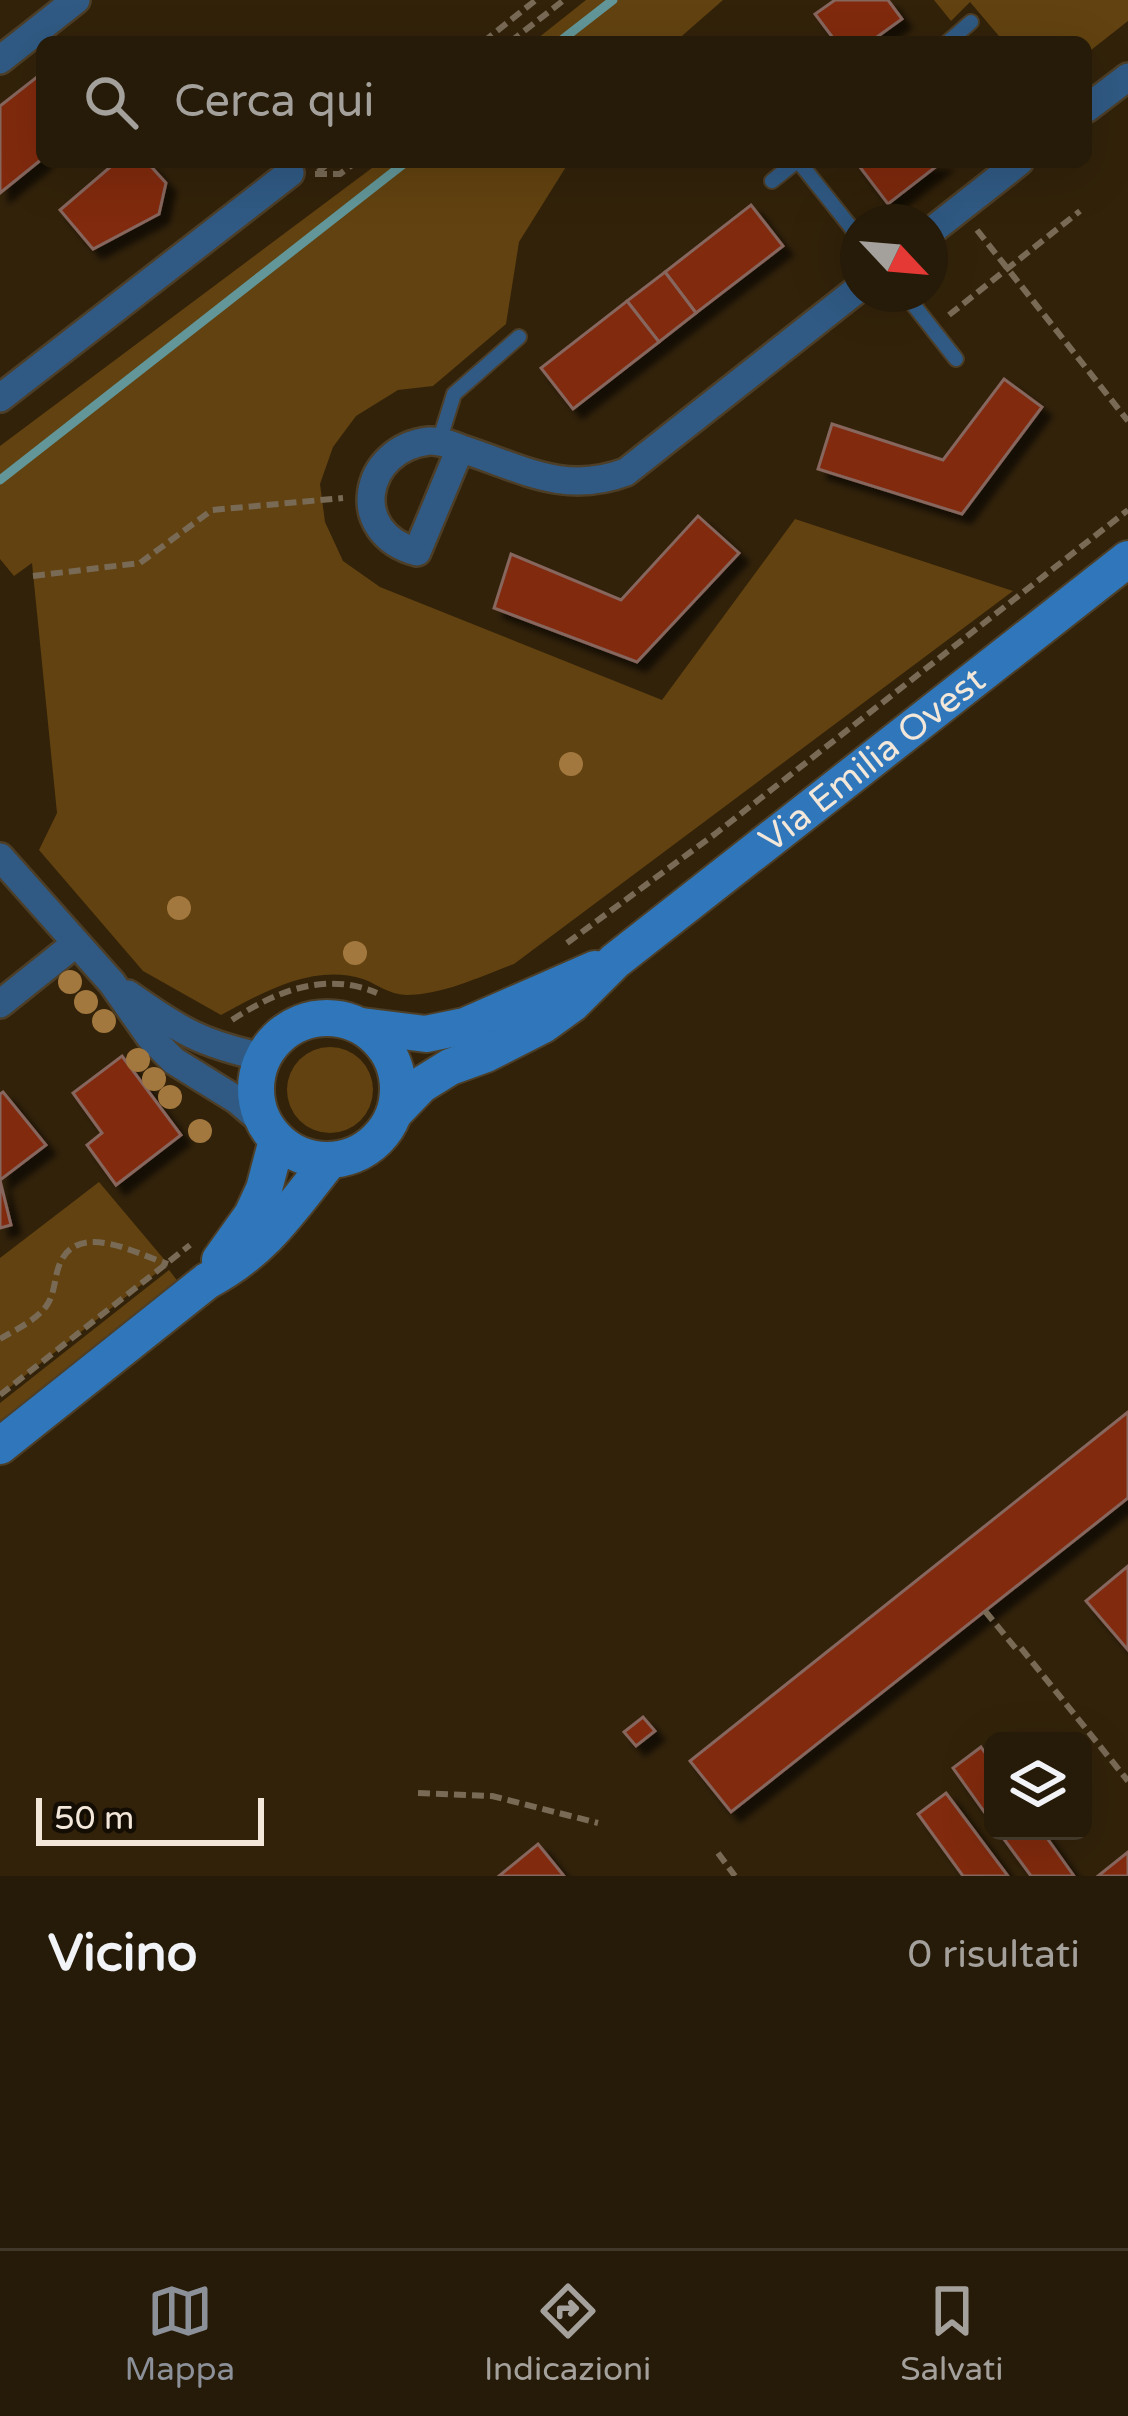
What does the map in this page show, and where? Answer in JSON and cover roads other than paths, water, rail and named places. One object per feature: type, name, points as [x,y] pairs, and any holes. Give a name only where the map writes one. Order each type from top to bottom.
[{"type":"main road","name":"Via Emilia Ovest","points":[[395,1112],[421,1085],[450,1067],[485,1054],[572,1004],[615,961],[1128,560]]},
{"type":"main road","name":"Via Emilia Ovest","points":[[362,1026],[426,1034],[465,1026],[615,961]]},
{"type":"main road","points":[[317,1017],[341,1018],[362,1026],[381,1040],[396,1067],[395,1112],[388,1127],[366,1149],[329,1161],[306,1157],[270,1132],[257,1103],[256,1079],[263,1057],[277,1038],[317,1017]]},
{"type":"main road","points":[[207,1281],[258,1202],[270,1132]]},
{"type":"main road","points":[[0,1446],[207,1281],[240,1263],[272,1233],[329,1161]]},
{"type":"street","points":[[0,60],[76,0]]},
{"type":"street","points":[[1092,105],[1128,76]]},
{"type":"street","points":[[948,218],[1011,168]]},
{"type":"street","points":[[0,398],[303,174]]},
{"type":"street","points":[[450,445],[417,552],[399,547],[380,532],[369,506],[374,479],[392,457],[409,446],[450,445],[572,484],[600,482],[626,472],[840,303]]},
{"type":"street","points":[[0,857],[112,983],[150,1037],[175,1061],[237,1100],[270,1132]]},
{"type":"street","points":[[0,1004],[75,944]]},
{"type":"street","points":[[112,983],[179,1031],[214,1046],[263,1057]]},
{"type":"lane","points":[[955,36],[971,22]]},
{"type":"lane","points":[[772,181],[789,168]]},
{"type":"lane","points":[[802,168],[840,214]]},
{"type":"lane","points":[[919,312],[956,358]]},
{"type":"lane","points":[[450,445],[454,394],[519,338]]},
{"type":"waterway","points":[[567,36],[613,0]]},
{"type":"waterway","points":[[0,480],[398,168]]}]
